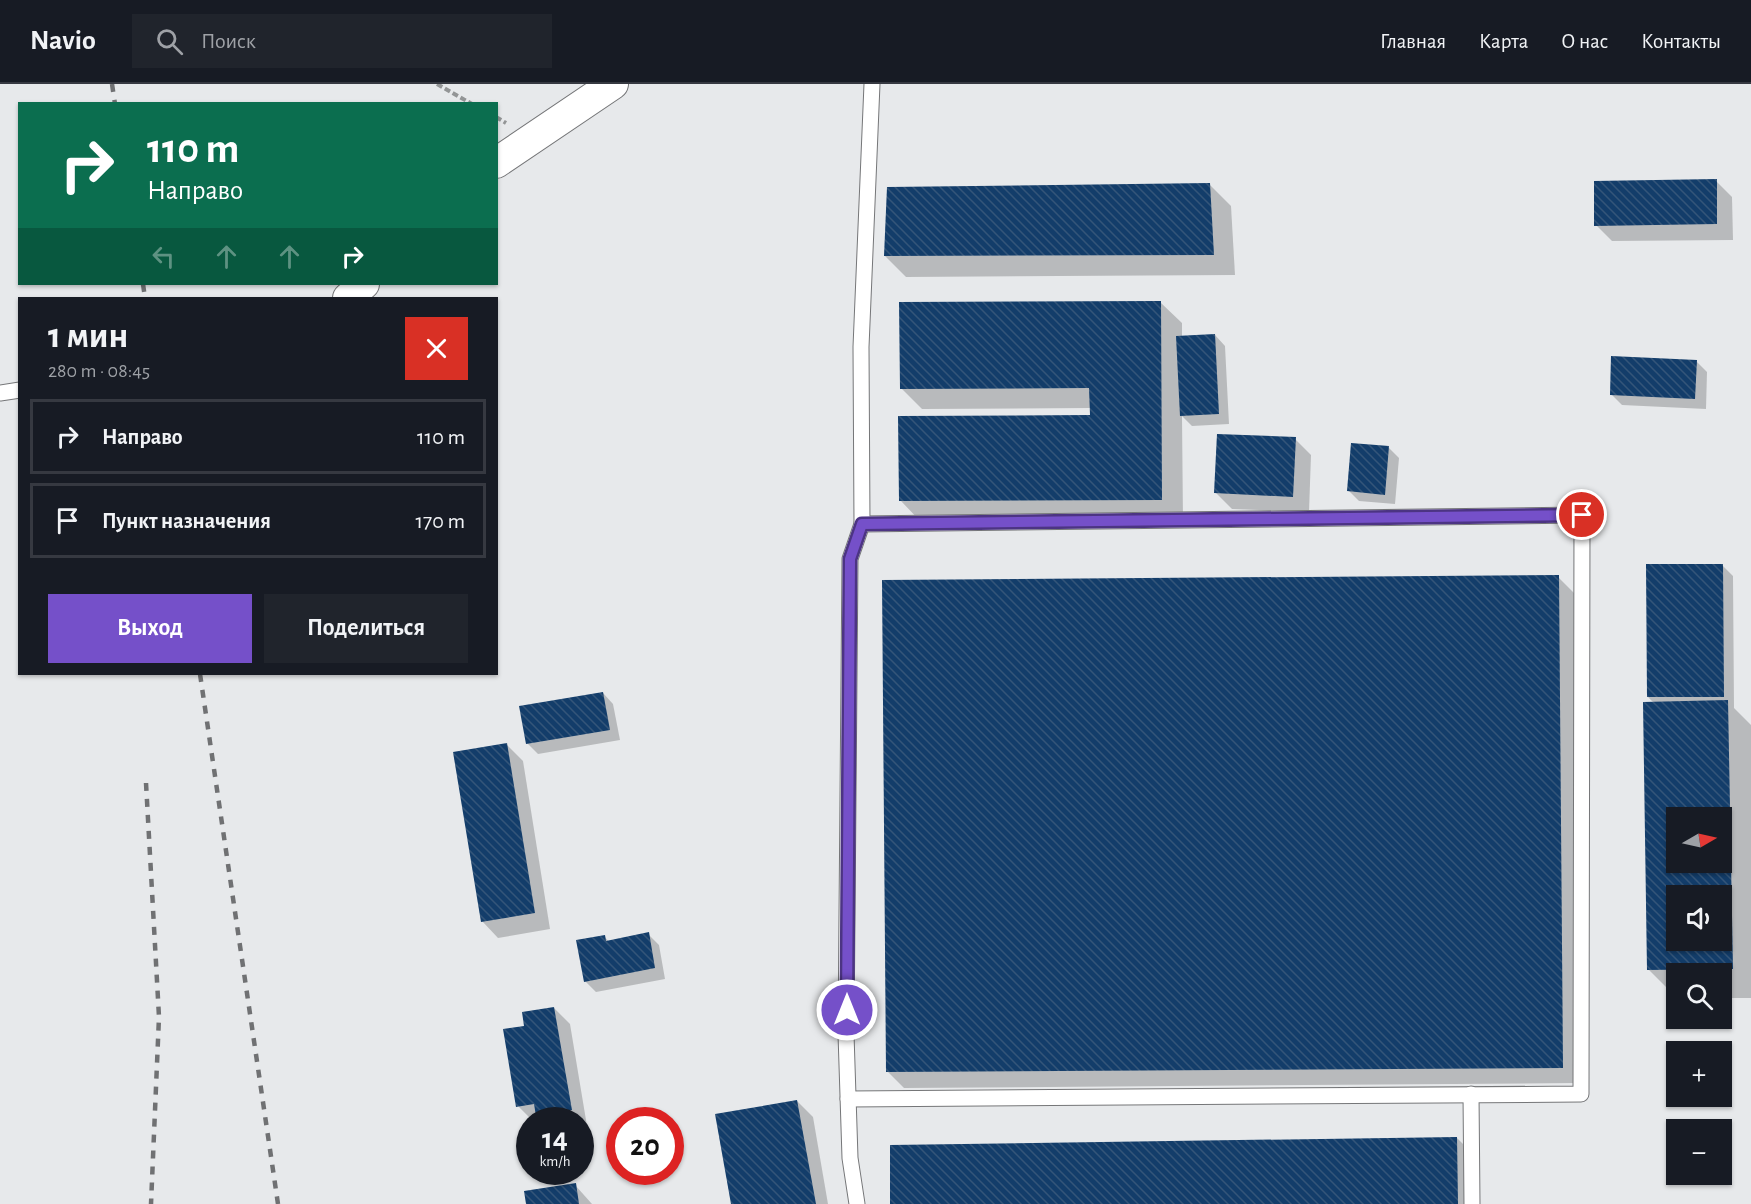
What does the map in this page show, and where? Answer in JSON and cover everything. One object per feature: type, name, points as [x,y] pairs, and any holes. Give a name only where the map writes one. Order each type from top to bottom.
[{"type":"street","points":[[498,162],[613,84]]},
{"type":"street","points":[[349,297],[363,285]]},
{"type":"lane","points":[[857,1204],[850,1158],[846,1034],[850,559],[862,524],[861,347],[872,84]]},
{"type":"lane","points":[[0,393],[18,390]]},
{"type":"lane","points":[[848,1099],[1581,1094],[1582,515],[862,524]]},
{"type":"lane","points":[[1471,1094],[1472,1204]]},
{"type":"path","points":[[437,84],[468,102]]},
{"type":"building","points":[[1717,179],[1717,224],[1594,226],[1594,181]]},
{"type":"building","points":[[1210,183],[1214,255],[884,256],[887,187]]},
{"type":"building","points":[[1161,301],[1162,500],[899,501],[898,416],[1090,415],[1089,388],[900,389],[899,302]]},
{"type":"building","points":[[1215,334],[1219,414],[1180,416],[1176,336]]},
{"type":"building","points":[[1611,356],[1697,360],[1695,399],[1610,395]]},
{"type":"building","points":[[1217,434],[1296,437],[1293,497],[1214,493]]},
{"type":"building","points":[[1351,443],[1389,446],[1385,495],[1347,491]]},
{"type":"building","points":[[1646,564],[1723,564],[1724,697],[1647,697]]},
{"type":"building","points":[[1559,575],[1563,1068],[886,1072],[882,580]]},
{"type":"building","points":[[603,692],[610,730],[526,744],[519,706]]},
{"type":"building","points":[[1728,700],[1730,807],[1666,807],[1666,873],[1731,873],[1731,885],[1666,885],[1666,951],[1732,951],[1732,915],[1733,969],[1732,963],[1666,963],[1666,970],[1647,970],[1643,702]]},
{"type":"building","points":[[507,743],[535,913],[481,922],[453,752]]},
{"type":"building","points":[[649,932],[655,968],[584,982],[576,940],[605,935],[606,941]]},
{"type":"building","points":[[554,1007],[571,1107],[534,1107],[534,1104],[516,1107],[503,1029],[524,1026],[522,1012]]},
{"type":"building","points":[[797,1100],[816,1204],[731,1204],[715,1114]]},
{"type":"building","points":[[1457,1137],[1458,1204],[890,1204],[890,1145]]},
{"type":"building","points":[[576,1185],[579,1204],[526,1204],[524,1191]]},
{"type":"railway","points":[[112,84],[115,102]]},
{"type":"railway","points":[[143,285],[145,297]]},
{"type":"railway","points":[[200,675],[278,1204]]},
{"type":"railway","points":[[146,783],[159,1017],[151,1204]]},
{"type":"route","points":[[847,1010],[850,559],[862,524],[1582,515]]}]
